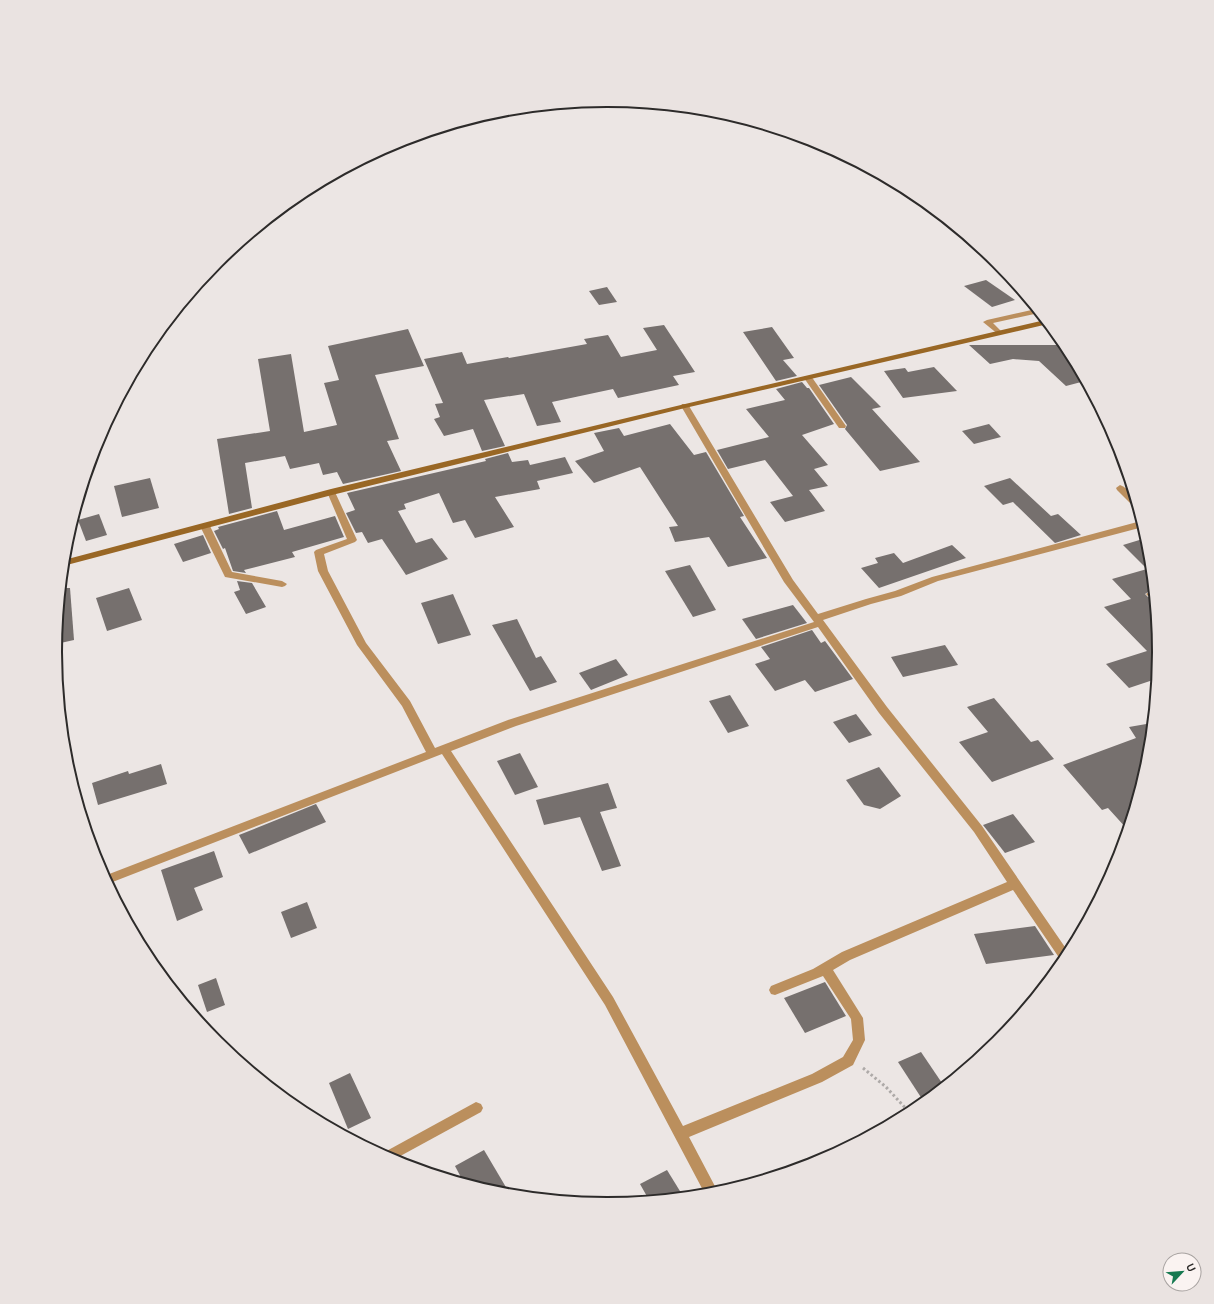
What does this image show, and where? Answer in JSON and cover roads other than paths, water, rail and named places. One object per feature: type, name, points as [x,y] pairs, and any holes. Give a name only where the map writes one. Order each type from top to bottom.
[{"type":"street","points":[[995,329],[987,322],[1033,312]]},
{"type":"street","points":[[70,561],[331,492],[685,406],[808,378],[995,329],[1041,323]]},
{"type":"street","points":[[808,378],[842,426]]},
{"type":"street","points":[[685,406],[789,582],[884,710],[978,829],[1062,952]]},
{"type":"street","points":[[1120,488],[1129,497]]},
{"type":"street","points":[[331,492],[352,540],[319,552],[323,571],[362,645],[406,704],[432,753]]},
{"type":"street","points":[[111,878],[444,748],[512,723],[818,621],[869,601],[898,594],[934,579],[1137,525]]},
{"type":"street","points":[[205,526],[228,575],[282,584]]},
{"type":"street","points":[[444,748],[609,1001],[709,1188]]},
{"type":"street","points":[[775,990],[825,968],[846,956],[1016,883]]},
{"type":"street","points":[[680,1134],[817,1078],[848,1061],[860,1040],[857,1018],[825,968]]},
{"type":"street","points":[[393,1153],[476,1108]]}]
